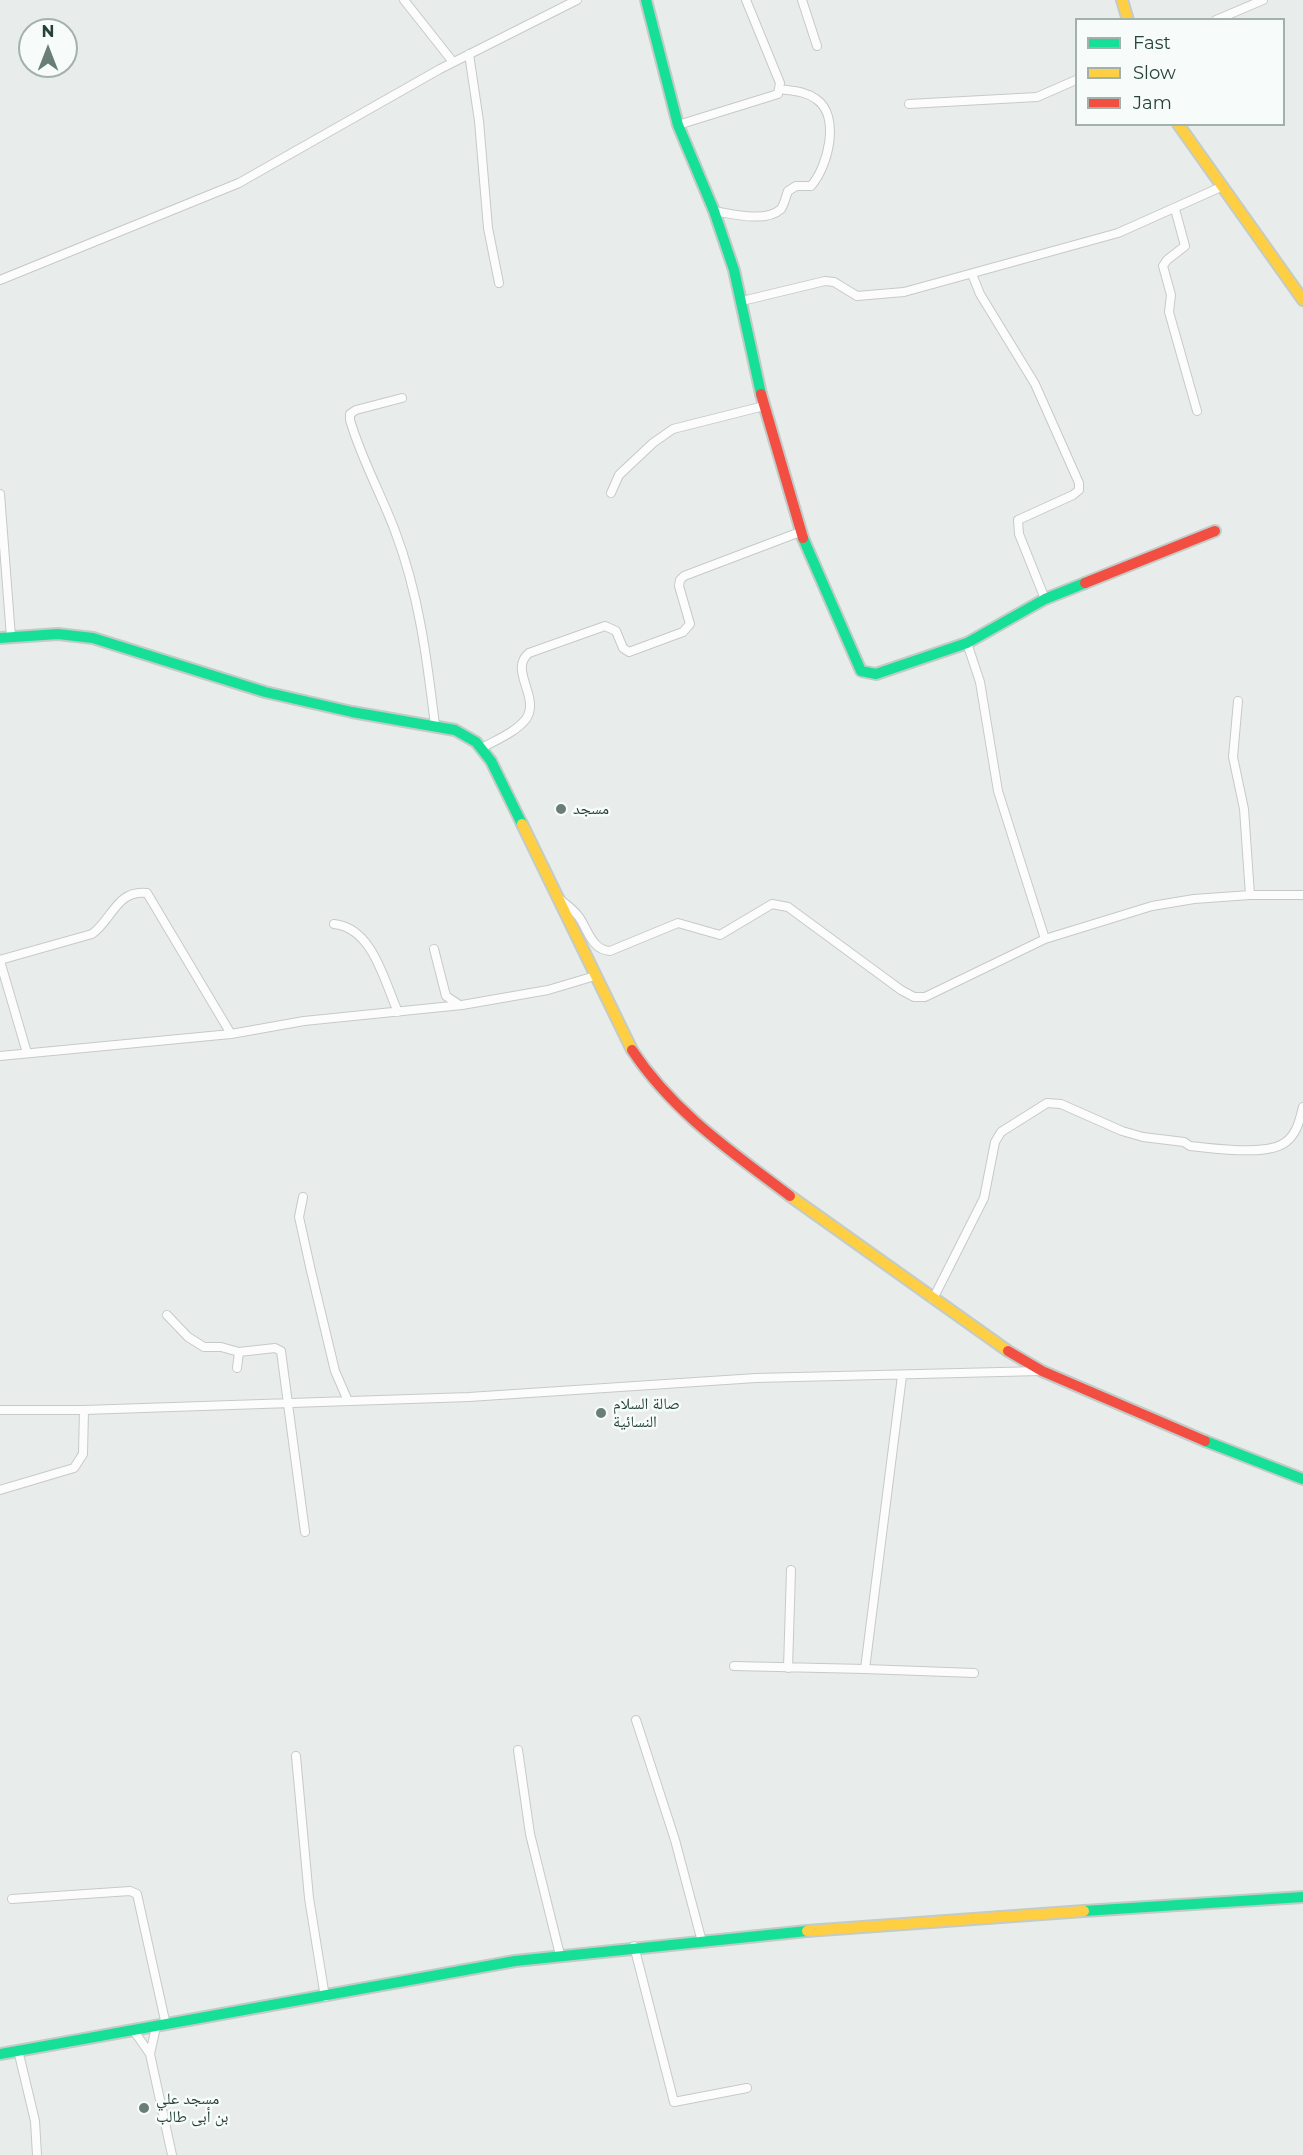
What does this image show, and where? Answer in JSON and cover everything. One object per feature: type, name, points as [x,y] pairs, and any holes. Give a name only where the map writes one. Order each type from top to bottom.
[{"type":"street","points":[[404,0],[453,62]]},
{"type":"street","points":[[0,280],[239,183],[453,62],[577,0]]},
{"type":"street","points":[[646,0],[678,126],[714,211],[742,301],[764,406],[800,532],[861,671],[876,674],[967,643],[1045,599],[1215,531]]},
{"type":"street","points":[[678,126],[705,115],[778,94],[780,83],[746,0]]},
{"type":"street","points":[[802,0],[817,46]]},
{"type":"street","points":[[1122,0],[1127,18]]},
{"type":"street","points":[[1221,18],[1263,0]]},
{"type":"street","points":[[469,54],[479,121],[488,228],[499,283]]},
{"type":"street","points":[[909,104],[1037,97],[1075,81]]},
{"type":"street","points":[[714,211],[758,216],[775,212],[782,208],[788,191],[796,186],[811,186],[817,179],[830,146],[831,128],[824,110],[819,100],[802,91],[780,90]]},
{"type":"street","points":[[1179,126],[1221,187],[1301,293]]},
{"type":"street","points":[[742,301],[825,281],[834,282],[857,296],[889,295],[1118,233],[1221,187]]},
{"type":"street","points":[[1175,209],[1185,246],[1164,263],[1163,270],[1172,295],[1169,312],[1197,411]]},
{"type":"street","points":[[972,274],[980,294],[1035,384],[1079,483],[1079,490],[1073,495],[1018,520],[1019,534],[1045,599]]},
{"type":"street","points":[[402,398],[356,410],[350,414],[350,420],[396,533],[414,590],[423,634],[435,725]]},
{"type":"street","points":[[611,493],[619,475],[652,443],[673,429],[764,406]]},
{"type":"street","points":[[0,494],[6,637],[80,635],[265,692],[352,712],[435,725],[463,733],[482,748],[639,1060],[675,1104],[707,1133],[816,1216],[933,1299],[1042,1371],[1161,1424],[1303,1479]]},
{"type":"street","points":[[482,748],[519,725],[527,717],[530,699],[520,665],[522,659],[529,653],[605,626],[616,631],[623,648],[629,652],[683,632],[690,624],[679,586],[684,576],[800,532]]},
{"type":"street","points":[[967,643],[980,682],[998,791],[1045,939]]},
{"type":"street","points":[[1238,701],[1233,757],[1244,809],[1250,895]]},
{"type":"street","points":[[27,1053],[0,960],[92,934],[99,929],[120,900],[139,893],[147,893],[231,1034]]},
{"type":"street","points":[[558,897],[579,916],[596,945],[602,950],[610,951],[678,922],[720,935],[772,904],[780,904],[788,907],[901,990],[914,997],[935,994],[1045,939],[1152,906],[1194,899],[1250,895],[1303,896]]},
{"type":"street","points":[[334,924],[351,929],[372,951],[398,1012]]},
{"type":"street","points":[[434,949],[447,996],[453,1002],[462,1005]]},
{"type":"street","points":[[0,1056],[231,1034],[304,1022],[462,1005],[548,990],[595,976]]},
{"type":"street","points":[[933,1299],[984,1198],[995,1142],[1011,1125],[1047,1103],[1061,1104],[1143,1137],[1184,1142],[1190,1146],[1238,1150],[1272,1149],[1286,1143],[1294,1133],[1303,1107]]},
{"type":"street","points":[[303,1197],[299,1217],[311,1272],[335,1371],[348,1401]]},
{"type":"street","points":[[167,1314],[188,1337],[204,1347],[221,1347],[239,1352],[258,1349],[281,1351],[286,1402],[306,1532]]},
{"type":"street","points":[[237,1368],[239,1352]]},
{"type":"street","points":[[0,1410],[84,1410],[348,1401],[480,1396],[734,1379],[1042,1371]]},
{"type":"street","points":[[865,1669],[902,1376]]},
{"type":"street","points":[[0,1490],[74,1468],[83,1454],[84,1410]]},
{"type":"street","points":[[788,1668],[791,1570]]},
{"type":"street","points":[[734,1666],[974,1673]]},
{"type":"street","points":[[636,1720],[675,1840],[701,1938]]},
{"type":"street","points":[[518,1750],[530,1834],[560,1955]]},
{"type":"street","points":[[296,1756],[309,1898],[325,1997]]},
{"type":"street","points":[[12,1899],[130,1891],[137,1894],[161,2026],[150,2055]]},
{"type":"street","points":[[0,2054],[88,2036],[134,2031],[560,1955],[634,1946],[701,1938],[1303,1897]]},
{"type":"street","points":[[634,1946],[674,2102],[747,2088]]},
{"type":"street","points":[[134,2031],[150,2055],[172,2155]]},
{"type":"street","points":[[18,2050],[35,2121],[37,2155]]},
{"type":"traffic: fast","points":[[646,0],[678,125],[714,211],[734,270],[761,394]]},
{"type":"traffic: fast","points":[[803,538],[861,671],[876,674],[967,643],[1045,599],[1085,583]]},
{"type":"traffic: fast","points":[[0,638],[58,634],[93,638],[265,692],[352,712],[455,730],[476,742],[491,761],[522,824]]},
{"type":"traffic: fast","points":[[1205,1441],[1303,1479]]},
{"type":"traffic: fast","points":[[1084,1911],[1303,1897]]},
{"type":"traffic: fast","points":[[0,2054],[515,1961],[807,1931]]},
{"type":"traffic: slow","points":[[1122,0],[1127,18]]},
{"type":"traffic: slow","points":[[1179,126],[1303,300]]},
{"type":"traffic: slow","points":[[522,824],[632,1050]]},
{"type":"traffic: slow","points":[[790,1196],[1008,1351]]},
{"type":"traffic: slow","points":[[807,1931],[1084,1911]]},
{"type":"traffic: jam","points":[[761,394],[803,538]]},
{"type":"traffic: jam","points":[[1085,583],[1215,531]]},
{"type":"traffic: jam","points":[[632,1050],[648,1072],[685,1112],[725,1147],[790,1196]]},
{"type":"traffic: jam","points":[[1008,1351],[1042,1371],[1205,1441]]},
{"type":"place","name":"مسجد","points":[[561,809]]},
{"type":"place","name":"صالة السلام النسائية","points":[[601,1413]]},
{"type":"place","name":"مسجد علي بن أبى طالب","points":[[144,2108]]}]
